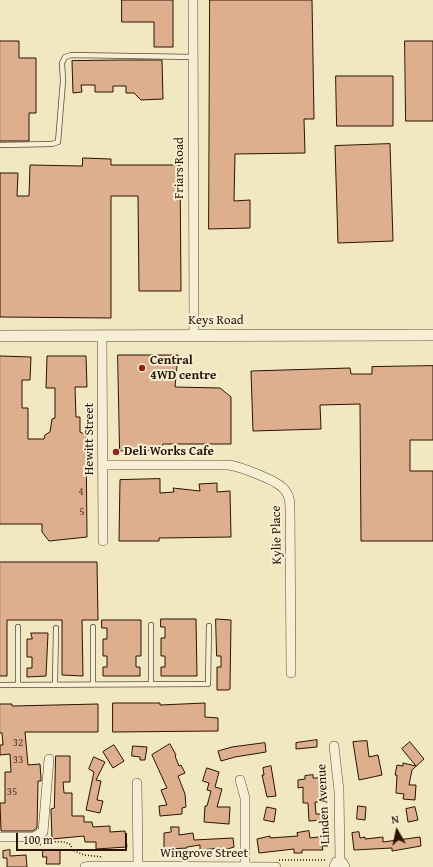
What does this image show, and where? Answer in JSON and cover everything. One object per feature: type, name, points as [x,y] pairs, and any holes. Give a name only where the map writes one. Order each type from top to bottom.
[{"type":"street","name":"Friars Road","points":[[193,0],[194,335]]},
{"type":"street","name":"Keys Road","points":[[0,336],[433,335]]},
{"type":"street","name":"Hewitt Street","points":[[102,336],[103,541]]},
{"type":"street","name":"Kylie Place","points":[[103,465],[229,465],[239,467],[283,488],[290,499],[290,673]]},
{"type":"street","name":"Linden Avenue","points":[[334,746],[339,791],[338,864]]},
{"type":"street","points":[[0,837],[34,837],[42,832],[49,759]]},
{"type":"street","points":[[240,780],[246,798],[245,867]]},
{"type":"street","points":[[137,783],[138,866]]},
{"type":"street","name":"Wingrove Street","points":[[85,867],[245,867],[276,863]]},
{"type":"lane","points":[[0,145],[52,144],[58,142],[63,81],[62,63],[65,57],[71,55],[193,57]]},
{"type":"lane","points":[[151,684],[152,626]]},
{"type":"lane","points":[[0,685],[208,684],[209,626]]},
{"type":"lane","points":[[18,627],[18,684]]},
{"type":"lane","points":[[93,627],[93,684]]},
{"type":"lane","points":[[55,684],[56,628]]},
{"type":"path","points":[[35,845],[50,842],[67,843],[71,845],[72,850],[84,855],[104,857]]},
{"type":"path","points":[[276,863],[338,864]]},
{"type":"building","points":[[122,0],[173,0],[173,47],[154,47],[154,22],[122,22]]},
{"type":"building","points":[[210,0],[312,0],[314,119],[304,119],[305,153],[235,154],[234,201],[250,200],[250,228],[209,229]]},
{"type":"building","points":[[0,41],[19,41],[19,58],[36,58],[36,113],[29,113],[29,141],[0,141]]},
{"type":"building","points":[[405,41],[433,41],[433,121],[406,121]]},
{"type":"building","points":[[162,60],[163,99],[141,100],[134,93],[126,93],[126,86],[113,86],[113,92],[95,92],[95,85],[81,85],[82,92],[73,93],[72,61]]},
{"type":"building","points":[[336,76],[393,76],[393,126],[337,126]]},
{"type":"building","points":[[390,144],[393,241],[338,243],[335,146]]},
{"type":"building","points":[[83,158],[111,159],[111,165],[180,165],[181,291],[139,291],[138,196],[111,196],[111,318],[0,317],[0,173],[18,173],[17,196],[29,196],[30,165],[82,166]]},
{"type":"building","points":[[118,355],[178,355],[175,387],[220,388],[231,397],[231,444],[163,444],[160,450],[120,451]]},
{"type":"building","points":[[0,356],[31,357],[30,380],[22,380],[22,408],[28,408],[28,439],[44,439],[45,435],[50,432],[52,419],[55,418],[55,388],[46,388],[47,356],[86,356],[87,387],[75,387],[76,417],[80,417],[80,432],[86,435],[87,537],[49,541],[42,532],[42,524],[0,524]]},
{"type":"building","points":[[433,366],[433,440],[410,440],[410,471],[433,471],[433,541],[361,541],[360,404],[320,405],[321,429],[253,431],[251,371],[350,368],[351,374],[372,374],[372,367]]},
{"type":"building","points":[[160,479],[160,493],[174,492],[173,488],[200,491],[199,484],[217,483],[217,492],[230,491],[231,537],[159,538],[159,541],[119,541],[120,480]]},
{"type":"building","points":[[0,562],[97,562],[98,620],[82,620],[83,676],[62,675],[62,620],[7,620],[7,676],[0,676]]},
{"type":"building","points":[[161,619],[196,619],[197,676],[161,676],[161,667],[165,667],[165,656],[161,656],[161,638],[165,638],[165,627],[161,627]]},
{"type":"building","points":[[216,619],[231,620],[230,689],[228,690],[217,690],[217,667],[221,667],[221,656],[217,656]]},
{"type":"building","points":[[102,620],[141,620],[141,656],[136,656],[136,667],[140,667],[140,676],[103,676],[103,667],[107,667],[107,656],[103,656],[103,639],[107,639],[107,628],[102,628]]},
{"type":"building","points":[[31,633],[48,633],[46,676],[27,677],[27,668],[32,668],[32,657],[27,657],[27,639],[32,639]]},
{"type":"building","points":[[113,703],[160,703],[160,705],[205,703],[205,717],[218,718],[218,731],[113,732]]},
{"type":"building","points":[[0,704],[12,704],[12,706],[98,704],[98,732],[25,732],[28,765],[40,764],[41,781],[38,781],[37,828],[33,831],[1,831],[0,803],[5,803],[5,772],[11,772],[10,754],[0,755],[0,745],[3,745],[2,733],[0,733]]},
{"type":"building","points":[[317,740],[317,747],[296,749],[296,743]]},
{"type":"building","points":[[367,741],[369,757],[378,755],[382,775],[359,780],[353,742]]},
{"type":"building","points":[[410,742],[424,759],[412,770],[409,785],[416,785],[415,800],[403,799],[404,794],[396,793],[397,775],[395,775],[397,765],[403,766],[403,763],[416,766],[402,749]]},
{"type":"building","points":[[265,743],[266,752],[221,761],[218,751],[232,747]]},
{"type":"building","points":[[170,744],[176,755],[175,756],[179,766],[181,765],[185,773],[178,776],[185,794],[186,807],[182,808],[182,814],[160,816],[159,806],[167,805],[161,790],[167,788],[152,755]]},
{"type":"building","points":[[114,745],[124,761],[113,768],[103,752]]},
{"type":"building","points":[[133,746],[147,747],[145,760],[140,760],[140,757],[132,756]]},
{"type":"building","points":[[56,756],[70,756],[70,782],[63,782],[64,793],[72,793],[72,816],[84,816],[84,822],[92,822],[93,827],[110,826],[110,832],[125,831],[127,847],[96,849],[96,842],[85,842],[84,836],[52,839],[51,809],[54,808]]},
{"type":"building","points":[[94,757],[105,762],[96,780],[101,781],[97,800],[103,801],[100,813],[86,810],[94,772],[89,769]]},
{"type":"building","points":[[271,766],[276,796],[267,797],[262,775],[264,775],[263,768]]},
{"type":"building","points":[[207,768],[219,772],[215,787],[222,789],[217,807],[230,807],[229,824],[204,822],[205,806],[207,806],[211,791],[207,790],[209,783],[203,781]]},
{"type":"building","points":[[313,775],[313,778],[321,778],[324,799],[318,799],[318,802],[315,802],[316,814],[323,814],[323,820],[309,821],[308,803],[303,803],[303,787],[298,788],[298,780],[305,779],[305,776]]},
{"type":"building","points":[[358,806],[366,807],[365,820],[357,819]]},
{"type":"building","points":[[267,807],[276,809],[274,822],[264,820]]},
{"type":"building","points":[[415,807],[418,820],[408,822],[406,809]]},
{"type":"building","points":[[171,827],[179,827],[179,835],[193,833],[194,840],[233,838],[234,847],[221,851],[221,848],[200,850],[200,845],[187,848],[170,849],[170,852],[164,852],[164,833],[171,832]]},
{"type":"building","points":[[309,831],[310,838],[327,836],[328,846],[322,846],[323,850],[302,850],[302,853],[294,853],[294,849],[259,853],[257,839],[270,836],[270,838],[298,836],[297,833]]},
{"type":"building","points":[[359,832],[360,838],[365,837],[365,839],[383,837],[383,842],[420,837],[421,846],[392,851],[392,848],[354,850],[352,833]]},
{"type":"building","points":[[10,850],[10,856],[26,855],[27,867],[7,867],[7,858],[3,858],[3,851]]},
{"type":"building","points":[[43,850],[60,850],[60,864],[46,864],[47,857],[43,857]]},
{"type":"place","name":"Central 4WD centre","points":[[142,368]]},
{"type":"place","name":"Deli Works Cafe","points":[[116,452]]}]
